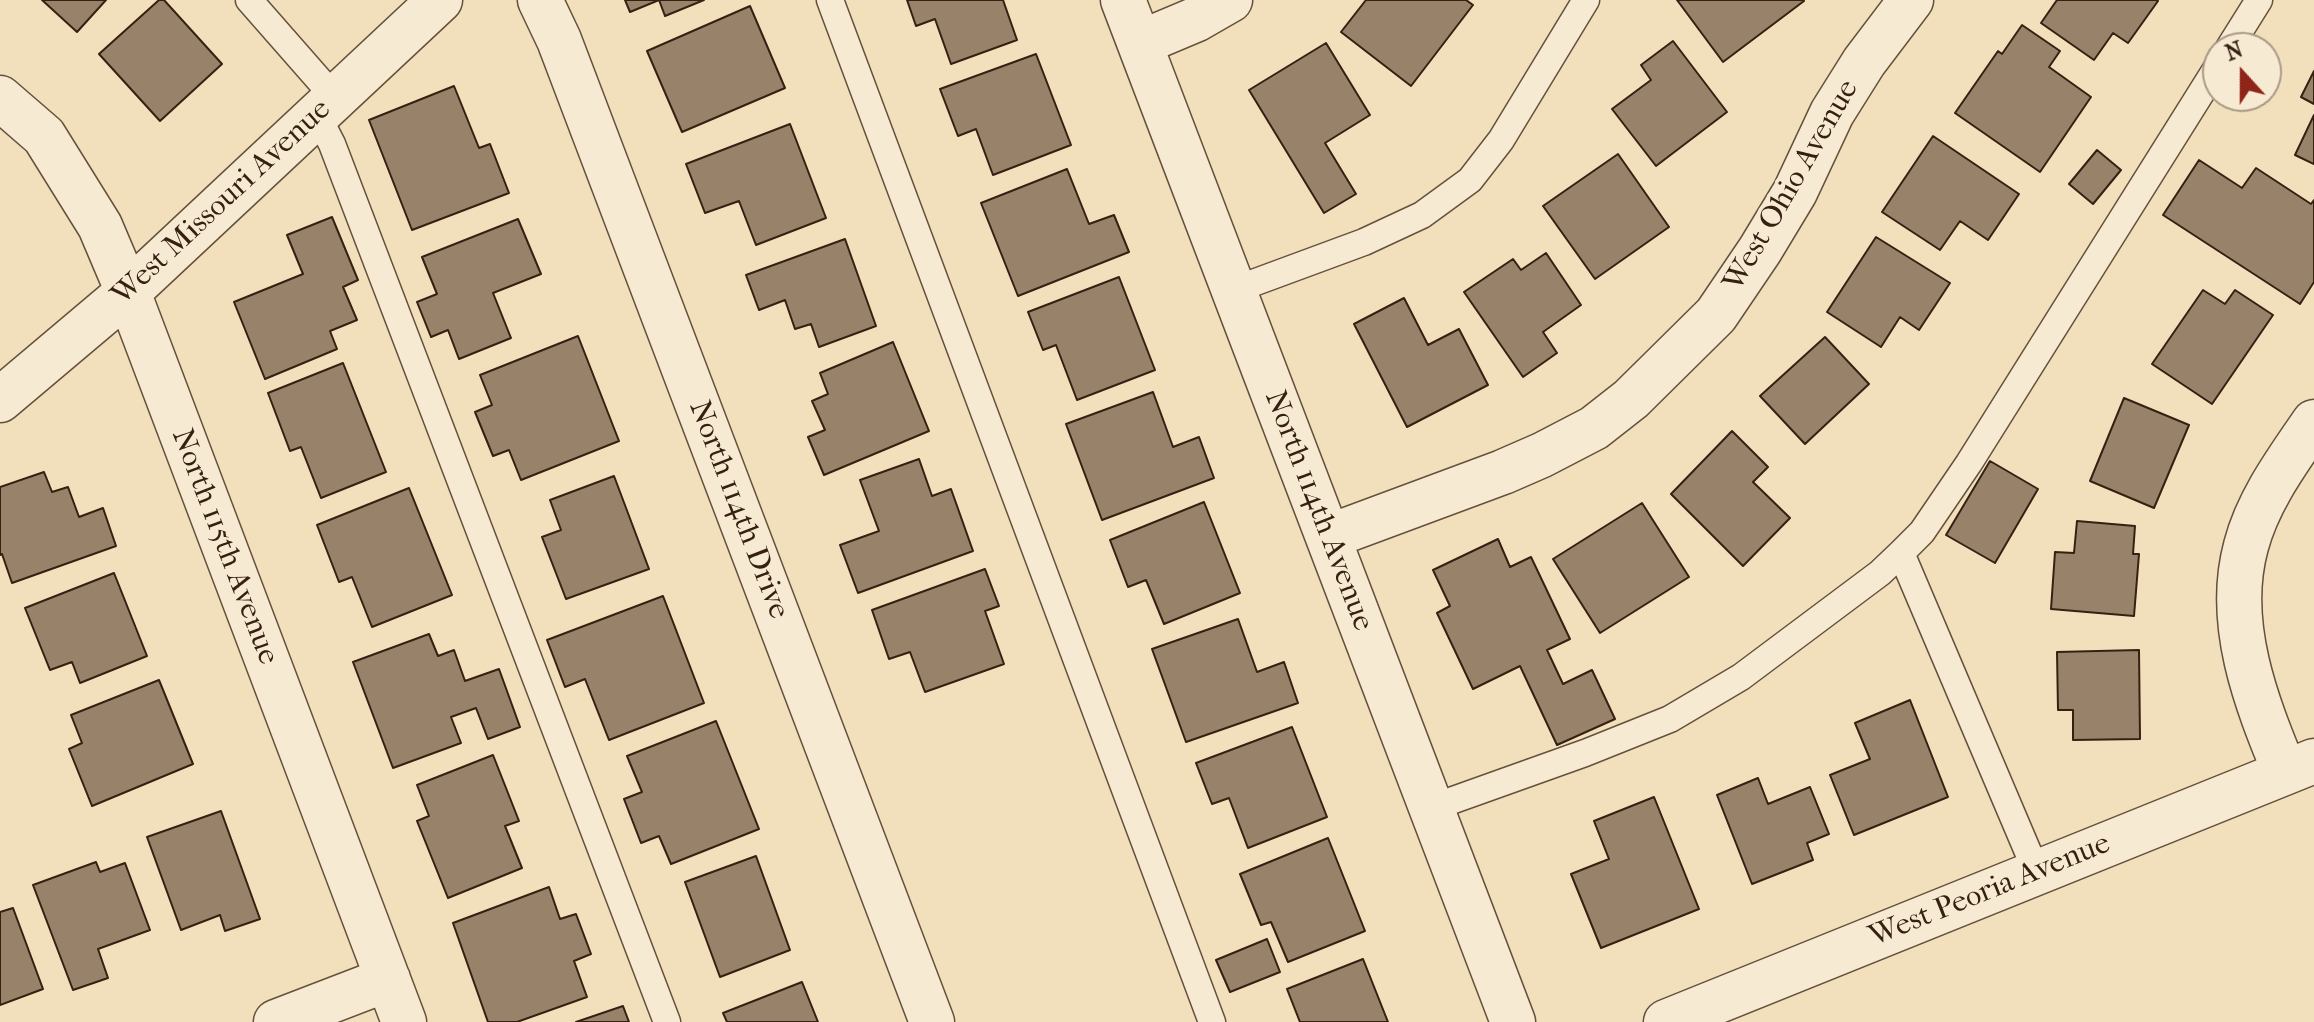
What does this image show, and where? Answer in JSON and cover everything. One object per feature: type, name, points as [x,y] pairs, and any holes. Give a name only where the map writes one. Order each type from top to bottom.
[{"type":"street","name":"West Missouri Avenue","points":[[0,400],[128,292],[440,0]]},
{"type":"street","name":"North 114th Drive","points":[[540,0],[559,40],[932,1022]]},
{"type":"street","name":"North 114th Avenue","points":[[1123,0],[1513,1022]]},
{"type":"street","points":[[1140,43],[1197,19],[1230,0]]},
{"type":"street","name":"West Ohio Avenue","points":[[1328,537],[1542,455],[1594,428],[1631,399],[1716,315],[1795,192],[1832,113],[1864,62],[1911,0]]},
{"type":"street","name":"North 115th Avenue","points":[[0,98],[44,136],[100,226],[128,292],[404,1022]]},
{"type":"street","points":[[2299,766],[2259,708],[2250,681],[2242,628],[2240,579],[2246,545],[2258,514],[2283,467],[2314,422]]},
{"type":"street","name":"West Peoria Avenue","points":[[1666,1022],[2299,766]]},
{"type":"street","points":[[276,1022],[388,979]]},
{"type":"lane","points":[[249,0],[326,106],[332,144],[667,1022]]},
{"type":"lane","points":[[830,0],[1212,1022]]},
{"type":"lane","points":[[1234,290],[1364,242],[1422,215],[1470,180],[1501,140],[1586,0]]},
{"type":"lane","points":[[2239,32],[2259,0]]},
{"type":"lane","points":[[1431,808],[1670,719],[1741,677],[1880,573],[1922,532],[1969,463],[2202,92]]},
{"type":"lane","points":[[1901,553],[2037,873]]},
{"type":"building","points":[[42,0],[106,0],[77,32]]},
{"type":"building","points":[[159,0],[164,0],[222,64],[160,121],[99,54]]},
{"type":"building","points":[[625,0],[659,0],[630,12]]},
{"type":"building","points":[[659,0],[704,0],[665,16]]},
{"type":"building","points":[[907,0],[1003,0],[1017,40],[951,64],[935,19],[916,26]]},
{"type":"building","points":[[1366,0],[1466,0],[1473,5],[1411,86],[1341,32]]},
{"type":"building","points":[[1677,0],[1803,0],[1804,1],[1723,62]]},
{"type":"building","points":[[2057,0],[2158,1],[2128,43],[2113,33],[2094,60],[2041,23]]},
{"type":"building","points":[[750,6],[785,88],[682,132],[647,51]]},
{"type":"building","points":[[2022,25],[2060,51],[2049,67],[2091,97],[2040,172],[1955,113],[1998,51],[2002,54]]},
{"type":"building","points":[[1673,41],[1727,112],[1656,166],[1612,109],[1651,80],[1641,65]]},
{"type":"building","points":[[1326,43],[1370,115],[1325,143],[1356,194],[1324,213],[1249,90]]},
{"type":"building","points":[[1036,54],[1071,145],[993,175],[976,129],[958,136],[940,89]]},
{"type":"building","points":[[2314,71],[2314,104],[2301,97]]},
{"type":"building","points":[[454,86],[479,148],[490,144],[509,193],[412,230],[369,120]]},
{"type":"building","points":[[2314,115],[2314,164],[2295,155]]},
{"type":"building","points":[[790,124],[826,218],[756,245],[739,201],[705,213],[686,164]]},
{"type":"building","points":[[1933,136],[2019,194],[1988,240],[1960,221],[1940,250],[1882,212]]},
{"type":"building","points":[[2097,150],[2121,170],[2093,204],[2069,184]]},
{"type":"building","points":[[1618,154],[1669,227],[1595,279],[1543,206]]},
{"type":"building","points":[[2199,160],[2242,188],[2256,168],[2311,204],[2314,200],[2314,282],[2300,304],[2163,215]]},
{"type":"building","points":[[1067,169],[1089,224],[1114,215],[1129,252],[1018,296],[981,203]]},
{"type":"building","points":[[332,217],[358,280],[343,287],[357,320],[330,331],[337,349],[265,379],[234,302],[303,274],[287,235]]},
{"type":"building","points":[[518,219],[541,274],[493,293],[511,338],[459,359],[448,330],[431,337],[417,302],[437,294],[422,257]]},
{"type":"building","points":[[1876,237],[1950,283],[1919,330],[1900,317],[1881,347],[1827,312]]},
{"type":"building","points":[[845,239],[876,326],[819,347],[811,324],[795,329],[785,300],[759,310],[746,275]]},
{"type":"building","points":[[1546,253],[1581,305],[1543,332],[1557,353],[1523,377],[1464,292],[1513,259],[1521,270]]},
{"type":"building","points":[[1119,277],[1155,370],[1077,400],[1056,345],[1043,350],[1028,312]]},
{"type":"building","points":[[2203,290],[2225,304],[2235,290],[2273,315],[2212,404],[2152,364]]},
{"type":"building","points":[[1404,298],[1428,345],[1459,329],[1488,385],[1407,427],[1354,324]]},
{"type":"building","points":[[578,336],[619,441],[521,480],[509,450],[493,456],[475,412],[492,405],[480,375]]},
{"type":"building","points":[[1825,337],[1869,384],[1805,444],[1760,396]]},
{"type":"building","points":[[893,342],[929,431],[824,475],[808,437],[825,430],[812,401],[828,394],[820,373]]},
{"type":"building","points":[[343,363],[386,472],[321,498],[301,447],[290,451],[268,393]]},
{"type":"building","points":[[1153,392],[1173,447],[1199,437],[1214,478],[1102,520],[1066,424]]},
{"type":"building","points":[[2124,398],[2189,425],[2154,508],[2090,481]]},
{"type":"building","points":[[1732,431],[1768,467],[1753,482],[1790,518],[1743,566],[1671,494]]},
{"type":"building","points":[[919,459],[932,496],[951,489],[973,551],[858,593],[840,545],[879,531],[860,480]]},
{"type":"building","points":[[1990,461],[2038,489],[1995,563],[1946,535]]},
{"type":"building","points":[[44,472],[52,492],[68,487],[79,517],[103,508],[116,546],[12,583],[0,555],[0,487]]},
{"type":"building","points":[[614,476],[649,569],[566,599],[542,537],[561,530],[550,500]]},
{"type":"building","points":[[409,488],[452,595],[372,627],[352,577],[339,582],[317,525]]},
{"type":"building","points":[[1204,502],[1240,593],[1164,624],[1146,580],[1128,587],[1110,540]]},
{"type":"building","points":[[1642,503],[1689,577],[1600,633],[1553,559]]},
{"type":"building","points":[[2077,521],[2135,526],[2133,554],[2139,554],[2134,616],[2051,609],[2055,552],[2074,553]]},
{"type":"building","points":[[1498,539],[1510,567],[1531,557],[1570,639],[1547,650],[1563,684],[1592,670],[1615,719],[1557,745],[1520,666],[1473,689],[1437,613],[1450,606],[1433,570]]},
{"type":"building","points":[[985,569],[999,606],[985,611],[1004,664],[925,692],[910,652],[889,659],[872,610]]},
{"type":"building","points":[[114,573],[147,656],[80,683],[72,662],[50,670],[25,608]]},
{"type":"building","points":[[663,596],[704,703],[609,740],[585,679],[565,687],[547,640]]},
{"type":"building","points":[[1238,619],[1257,672],[1284,662],[1298,703],[1186,742],[1152,649]]},
{"type":"building","points":[[429,634],[438,656],[454,650],[465,681],[499,669],[520,727],[488,739],[476,708],[451,717],[461,743],[393,768],[353,662]]},
{"type":"building","points":[[2139,650],[2140,739],[2073,740],[2073,710],[2058,710],[2057,652]]},
{"type":"building","points":[[159,680],[193,764],[92,806],[69,749],[82,743],[71,715]]},
{"type":"building","points":[[1910,700],[1948,797],[1854,835],[1830,775],[1870,759],[1855,723]]},
{"type":"building","points":[[716,721],[759,829],[671,864],[659,836],[641,843],[624,799],[642,792],[627,756]]},
{"type":"building","points":[[1292,727],[1327,817],[1248,848],[1229,798],[1212,804],[1196,763]]},
{"type":"building","points":[[493,755],[519,821],[505,826],[522,868],[448,898],[417,821],[429,816],[417,785]]},
{"type":"building","points":[[1758,778],[1768,804],[1810,787],[1829,834],[1807,843],[1813,860],[1752,884],[1717,795]]},
{"type":"building","points":[[1654,797],[1699,909],[1601,948],[1571,874],[1609,859],[1594,821]]},
{"type":"building","points":[[221,811],[260,919],[225,931],[220,915],[181,930],[147,837]]},
{"type":"building","points":[[1328,838],[1365,931],[1288,962],[1271,922],[1261,925],[1240,874]]},
{"type":"building","points":[[756,856],[790,950],[720,977],[685,882]]},
{"type":"building","points":[[96,862],[100,872],[125,863],[150,930],[98,949],[108,978],[73,990],[33,885]]},
{"type":"building","points":[[549,887],[560,919],[576,914],[591,954],[574,961],[587,997],[517,1022],[488,1022],[453,923]]},
{"type":"building","points":[[13,908],[43,989],[0,1005],[0,912]]},
{"type":"building","points":[[1267,939],[1280,972],[1230,992],[1216,960]]},
{"type":"building","points":[[1363,959],[1388,1022],[1300,1022],[1287,989]]},
{"type":"building","points":[[802,982],[818,1022],[727,1022],[723,1013]]},
{"type":"building","points":[[623,1006],[629,1022],[576,1022]]}]
